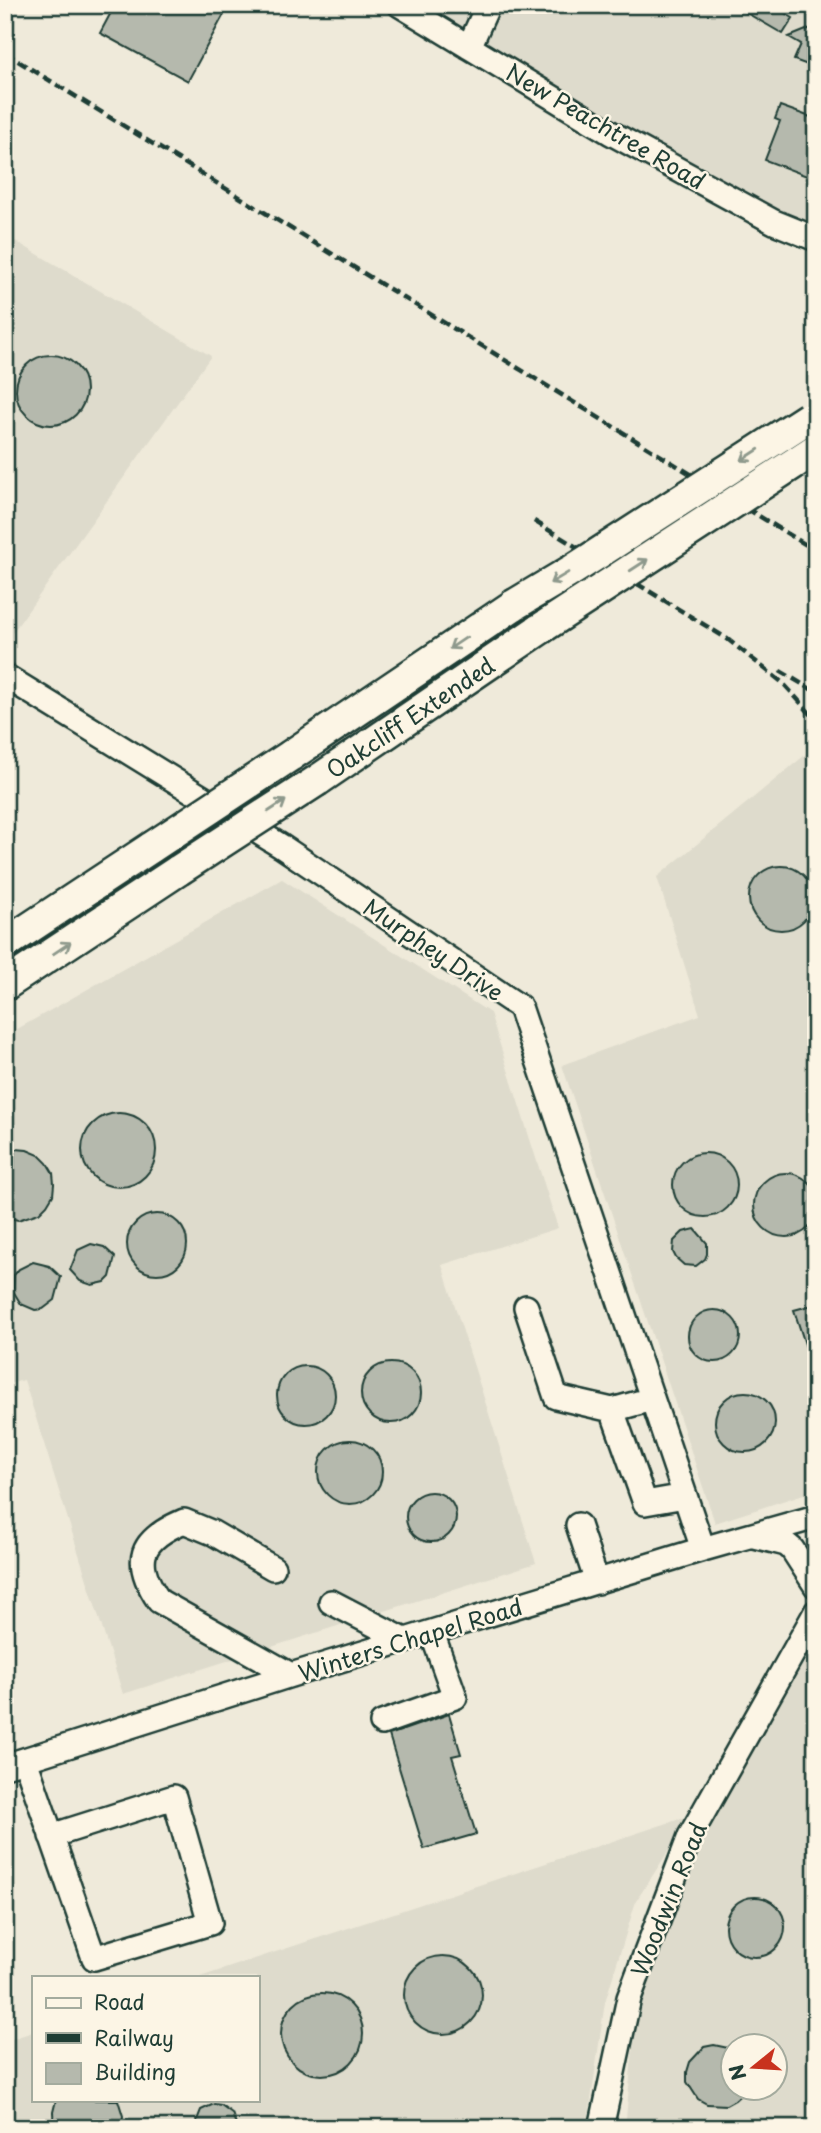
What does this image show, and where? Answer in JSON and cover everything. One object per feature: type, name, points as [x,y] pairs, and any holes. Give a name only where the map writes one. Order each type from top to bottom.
[{"type":"main road","name":"Oakcliff Extended","points":[[5,944],[514,605],[812,415]]},
{"type":"main road","name":"Oakcliff Extended","points":[[5,985],[816,449]]},
{"type":"street","name":"New Peachtree Road","points":[[400,5],[611,133],[774,222],[816,239]]},
{"type":"street","points":[[468,47],[488,5]]},
{"type":"street","name":"Murphey Drive","points":[[5,676],[281,846],[520,1007],[703,1549]]},
{"type":"street","points":[[526,1307],[556,1397],[612,1409],[652,1399]]},
{"type":"street","points":[[612,1409],[645,1503],[685,1496]]},
{"type":"street","name":"Winters Chapel Road","points":[[15,1763],[291,1675],[816,1517]]},
{"type":"street","points":[[273,1568],[213,1533],[184,1521],[160,1531],[151,1542],[142,1565],[146,1581],[159,1601],[291,1675]]},
{"type":"street","points":[[579,1525],[597,1582]]},
{"type":"street","points":[[751,1536],[786,1544],[816,1587]]},
{"type":"street","points":[[331,1602],[406,1641]]},
{"type":"street","name":"Woodwin Road","points":[[601,2128],[629,1998],[690,1836],[816,1612]]},
{"type":"street","points":[[382,1723],[455,1697],[432,1633]]},
{"type":"street","points":[[15,1763],[51,1836],[94,1958],[210,1923],[174,1797],[51,1836]]},
{"type":"shaded area","points":[[402,5],[816,5],[816,233]]},
{"type":"shaded area","points":[[5,235],[211,356],[5,643]]},
{"type":"shaded area","points":[[816,746],[816,1490],[715,1523],[562,1065],[700,1015],[657,877]]},
{"type":"shaded area","points":[[282,879],[490,1013],[558,1228],[442,1265],[536,1563],[123,1694],[24,1380],[5,1385],[5,1036]]},
{"type":"shaded area","points":[[816,1627],[816,2128],[625,2128],[640,1977],[714,1814]]},
{"type":"shaded area","points":[[692,1815],[636,1901],[605,2002],[587,2128],[5,2128],[5,2041],[32,2032],[32,2102],[259,2102],[259,1976],[203,1976]]},
{"type":"building","points":[[115,5],[229,5],[188,81],[100,33]]},
{"type":"building","points":[[733,5],[771,5],[793,18],[783,34]]},
{"type":"building","points":[[816,26],[816,68],[794,60],[801,44],[789,37]]},
{"type":"building","points":[[780,106],[816,119],[816,168],[812,178],[765,160],[780,121],[775,119]]},
{"type":"building","points":[[51,355],[76,365],[86,390],[76,415],[51,425],[26,415],[16,390],[26,365]]},
{"type":"building","points":[[781,866],[799,872],[807,880],[813,898],[807,916],[799,924],[781,930],[763,924],[755,916],[749,898],[755,880],[763,872]]},
{"type":"building","points":[[119,1113],[133,1116],[145,1124],[153,1136],[156,1150],[153,1164],[145,1176],[133,1184],[119,1187],[105,1184],[93,1176],[85,1164],[82,1150],[85,1136],[93,1124],[105,1116]]},
{"type":"building","points":[[16,1149],[39,1155],[53,1173],[54,1184],[53,1195],[39,1213],[18,1220],[5,1217],[5,1152]]},
{"type":"building","points":[[705,1153],[728,1162],[737,1185],[728,1208],[705,1217],[682,1208],[673,1185],[682,1162]]},
{"type":"building","points":[[786,1173],[804,1179],[812,1187],[818,1205],[812,1223],[804,1231],[786,1237],[768,1231],[760,1223],[754,1205],[760,1187],[768,1179]]},
{"type":"building","points":[[151,1214],[163,1214],[182,1227],[187,1244],[185,1256],[174,1269],[163,1274],[151,1274],[132,1261],[127,1250],[127,1238],[140,1219]]},
{"type":"building","points":[[695,1229],[707,1243],[707,1254],[696,1266],[684,1265],[673,1252],[674,1241],[683,1232]]},
{"type":"building","points":[[91,1244],[104,1247],[115,1257],[110,1277],[105,1282],[92,1285],[80,1281],[70,1270],[78,1250]]},
{"type":"building","points":[[33,1262],[49,1266],[61,1277],[55,1300],[43,1309],[35,1310],[21,1304],[13,1291],[14,1275],[19,1269]]},
{"type":"building","points":[[816,1304],[816,1369],[813,1369],[794,1310]]},
{"type":"building","points":[[714,1310],[724,1312],[732,1318],[738,1326],[738,1346],[732,1354],[724,1360],[714,1362],[704,1360],[696,1354],[690,1346],[688,1336],[690,1326],[696,1318],[704,1312]]},
{"type":"building","points":[[385,1363],[397,1363],[416,1376],[421,1393],[419,1405],[408,1418],[397,1423],[385,1423],[366,1410],[361,1399],[361,1387],[374,1368]]},
{"type":"building","points":[[306,1366],[317,1368],[330,1379],[335,1395],[333,1406],[322,1419],[306,1424],[295,1422],[282,1411],[277,1395],[279,1384],[290,1371]]},
{"type":"building","points":[[739,1392],[751,1392],[770,1405],[775,1422],[773,1434],[762,1447],[751,1452],[739,1452],[720,1439],[715,1428],[715,1416],[728,1397]]},
{"type":"building","points":[[350,1440],[368,1446],[376,1454],[382,1472],[376,1490],[368,1498],[350,1504],[332,1498],[324,1490],[318,1472],[324,1454],[332,1446]]},
{"type":"building","points":[[431,1492],[449,1499],[456,1517],[449,1535],[431,1542],[413,1535],[406,1517],[413,1499]]},
{"type":"building","points":[[449,1714],[461,1754],[452,1756],[476,1834],[424,1849],[389,1735]]},
{"type":"building","points":[[749,1897],[761,1897],[780,1910],[785,1927],[783,1939],[772,1952],[761,1957],[749,1957],[730,1944],[725,1933],[725,1921],[738,1902]]},
{"type":"building","points":[[443,1956],[458,1959],[470,1968],[479,1980],[482,1995],[479,2010],[470,2022],[458,2031],[443,2034],[428,2031],[416,2022],[407,2010],[404,1995],[407,1980],[416,1968],[428,1959]]},
{"type":"building","points":[[322,1993],[338,1997],[351,2005],[359,2018],[363,2034],[359,2050],[351,2063],[338,2071],[322,2075],[306,2071],[293,2063],[285,2050],[281,2034],[285,2018],[293,2005],[306,1997]]},
{"type":"building","points":[[720,2046],[720,2102],[731,2102],[726,2105],[707,2104],[698,2099],[687,2082],[690,2062],[704,2047]]},
{"type":"building","points":[[56,2102],[119,2102],[123,2116],[121,2128],[54,2128]]},
{"type":"building","points":[[214,2104],[221,2105],[232,2113],[237,2128],[194,2128],[201,2110]]},
{"type":"railway","points":[[5,53],[816,551]]},
{"type":"railway","points":[[534,521],[726,638],[783,683],[816,720]]},
{"type":"railway","points":[[780,671],[816,692]]}]
